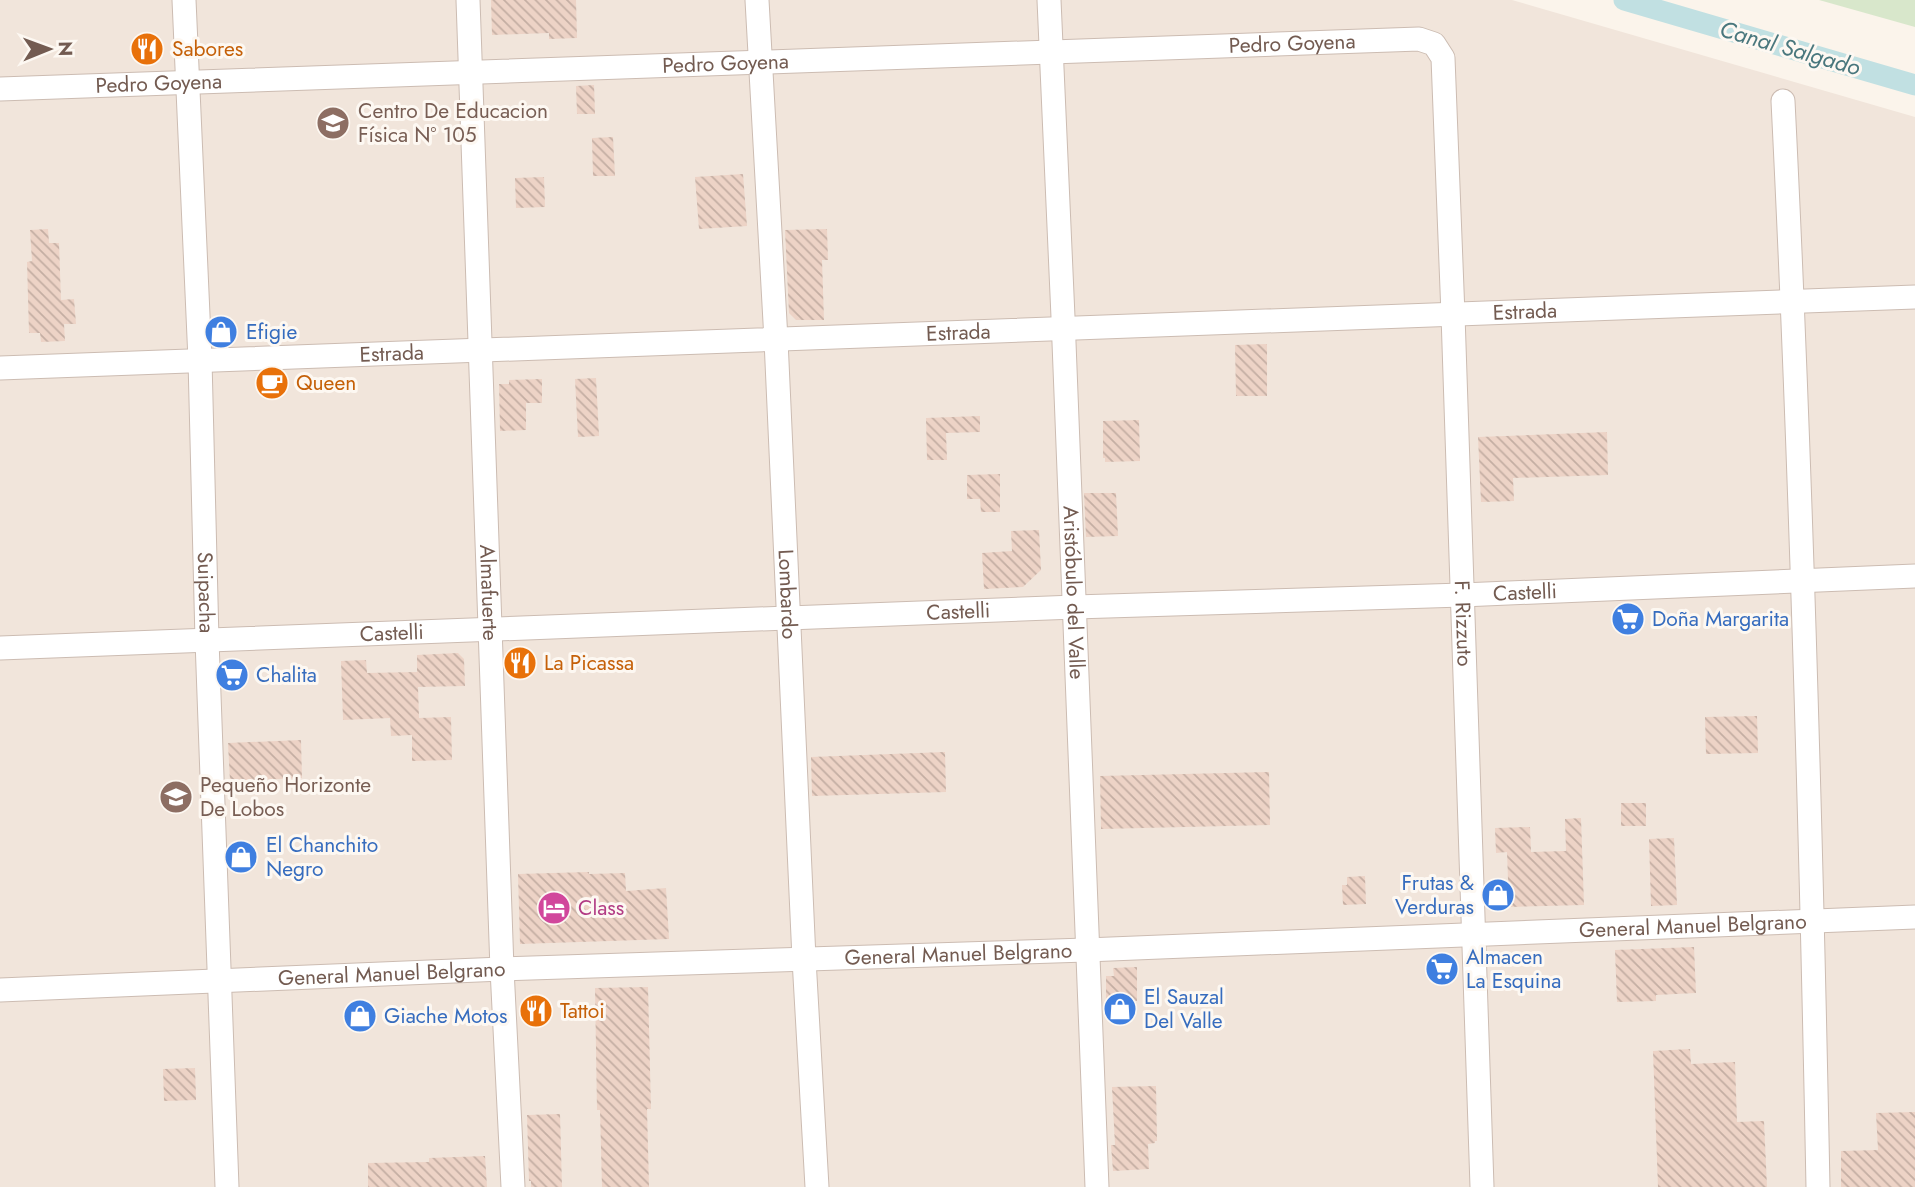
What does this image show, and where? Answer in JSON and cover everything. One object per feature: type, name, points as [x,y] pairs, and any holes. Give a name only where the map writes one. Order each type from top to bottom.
[{"type":"street","name":"Suipacha","points":[[184,0],[200,360],[207,640],[227,1187]]},
{"type":"street","name":"Almafuerte","points":[[468,0],[502,969],[513,1187]]},
{"type":"street","name":"Lombardo","points":[[757,0],[817,1187]]},
{"type":"street","name":"Aristóbulo del Valle","points":[[1049,0],[1097,1187]]},
{"type":"street","name":"Pedro Goyena","points":[[0,89],[1419,39],[1434,44],[1443,58]]},
{"type":"street","name":"F. Rizzuto","points":[[1443,58],[1482,1187]]},
{"type":"street","points":[[1783,101],[1803,580],[1818,1187]]},
{"type":"street","name":"Estrada","points":[[0,368],[1915,297]]},
{"type":"street","name":"Castelli","points":[[0,648],[1915,576]]},
{"type":"street","name":"General Manuel Belgrano","points":[[0,990],[502,969],[1915,918]]},
{"type":"shaded area","points":[[0,0],[1512,0],[1915,117],[1915,1187],[0,1187]]},
{"type":"green space","points":[[1819,0],[1915,0],[1915,27]]},
{"type":"building","points":[[491,0],[576,0],[577,38],[549,39],[549,33],[492,35]]},
{"type":"building","points":[[594,85],[595,114],[577,114],[576,86]]},
{"type":"building","points":[[613,137],[615,176],[593,176],[592,138]]},
{"type":"building","points":[[743,174],[747,226],[699,229],[695,177]]},
{"type":"building","points":[[544,177],[545,207],[516,208],[515,178]]},
{"type":"building","points":[[48,229],[49,243],[59,243],[61,300],[74,299],[76,324],[64,324],[65,341],[41,342],[40,333],[29,333],[27,262],[32,261],[30,230]]},
{"type":"building","points":[[827,229],[828,260],[822,260],[824,320],[796,320],[789,313],[785,230]]},
{"type":"building","points":[[1267,344],[1267,396],[1236,396],[1235,345]]},
{"type":"building","points":[[596,378],[599,436],[578,437],[575,379]]},
{"type":"building","points":[[542,379],[542,403],[526,403],[526,430],[500,431],[499,384],[509,384],[509,380]]},
{"type":"building","points":[[980,416],[980,432],[946,433],[947,460],[927,460],[926,418]]},
{"type":"building","points":[[1139,420],[1140,461],[1105,462],[1103,421]]},
{"type":"building","points":[[1607,432],[1608,475],[1513,478],[1514,501],[1481,502],[1478,437]]},
{"type":"building","points":[[1000,474],[1000,512],[981,512],[980,499],[967,499],[967,475]]},
{"type":"building","points":[[1084,493],[1116,493],[1118,536],[1086,537]]},
{"type":"building","points":[[1039,530],[1041,570],[1023,587],[984,589],[982,553],[1012,551],[1011,531]]},
{"type":"building","points":[[458,653],[464,659],[465,686],[418,687],[419,718],[451,717],[452,760],[412,761],[412,735],[391,736],[390,718],[343,720],[341,661],[366,660],[367,673],[417,672],[417,655]]},
{"type":"building","points":[[1757,716],[1758,753],[1706,754],[1705,717]]},
{"type":"building","points":[[301,740],[302,778],[230,781],[228,743]]},
{"type":"building","points":[[945,752],[946,792],[812,796],[811,757]]},
{"type":"building","points":[[1269,772],[1270,825],[1101,829],[1100,776]]},
{"type":"building","points":[[1621,803],[1646,803],[1646,826],[1621,826]]},
{"type":"building","points":[[1581,818],[1584,905],[1509,907],[1507,852],[1496,853],[1495,828],[1530,827],[1531,852],[1566,851],[1565,819]]},
{"type":"building","points":[[1674,838],[1677,905],[1651,906],[1649,839]]},
{"type":"building","points":[[625,873],[626,891],[666,888],[669,939],[520,944],[518,874]]},
{"type":"building","points":[[1365,876],[1366,904],[1343,905],[1342,885],[1347,885],[1347,877]]},
{"type":"building","points":[[1694,947],[1696,993],[1656,995],[1656,1001],[1617,1002],[1615,950]]},
{"type":"building","points":[[1137,967],[1137,1001],[1106,1001],[1106,976],[1114,976],[1113,968]]},
{"type":"building","points":[[648,987],[651,1109],[647,1109],[649,1187],[602,1187],[600,1110],[597,1110],[595,988]]},
{"type":"building","points":[[1690,1049],[1691,1064],[1735,1062],[1737,1122],[1764,1121],[1767,1187],[1658,1187],[1653,1051]]},
{"type":"building","points":[[195,1068],[196,1100],[164,1101],[163,1069]]},
{"type":"building","points":[[1156,1086],[1157,1141],[1148,1144],[1149,1169],[1113,1171],[1111,1145],[1115,1145],[1112,1087]]},
{"type":"building","points":[[1915,1112],[1915,1187],[1841,1187],[1841,1151],[1878,1150],[1876,1113]]},
{"type":"building","points":[[560,1114],[562,1187],[531,1187],[527,1115]]},
{"type":"building","points":[[485,1156],[487,1187],[368,1187],[368,1163],[429,1162],[429,1158]]},
{"type":"waterway","name":"Canal Salgado","points":[[1624,0],[1915,85]]},
{"type":"place","name":"Sabores","points":[[147,49]]},
{"type":"place","name":"Centro De Educacion Física N° 105","points":[[333,123]]},
{"type":"place","name":"Efigie","points":[[221,332]]},
{"type":"place","name":"Queen","points":[[272,383]]},
{"type":"place","name":"Doña Margarita","points":[[1628,619]]},
{"type":"place","name":"La Picassa","points":[[520,663]]},
{"type":"place","name":"Chalita","points":[[232,675]]},
{"type":"place","name":"Pequeño Horizonte De Lobos","points":[[176,797]]},
{"type":"place","name":"El Chanchito Negro","points":[[241,857]]},
{"type":"place","name":"Frutas & Verduras","points":[[1498,895]]},
{"type":"place","name":"Class","points":[[554,908]]},
{"type":"place","name":"Almacen La Esquina","points":[[1442,969]]},
{"type":"place","name":"El Sauzal Del Valle","points":[[1120,1009]]},
{"type":"place","name":"Tattoi","points":[[536,1011]]},
{"type":"place","name":"Giache Motos","points":[[360,1016]]}]
